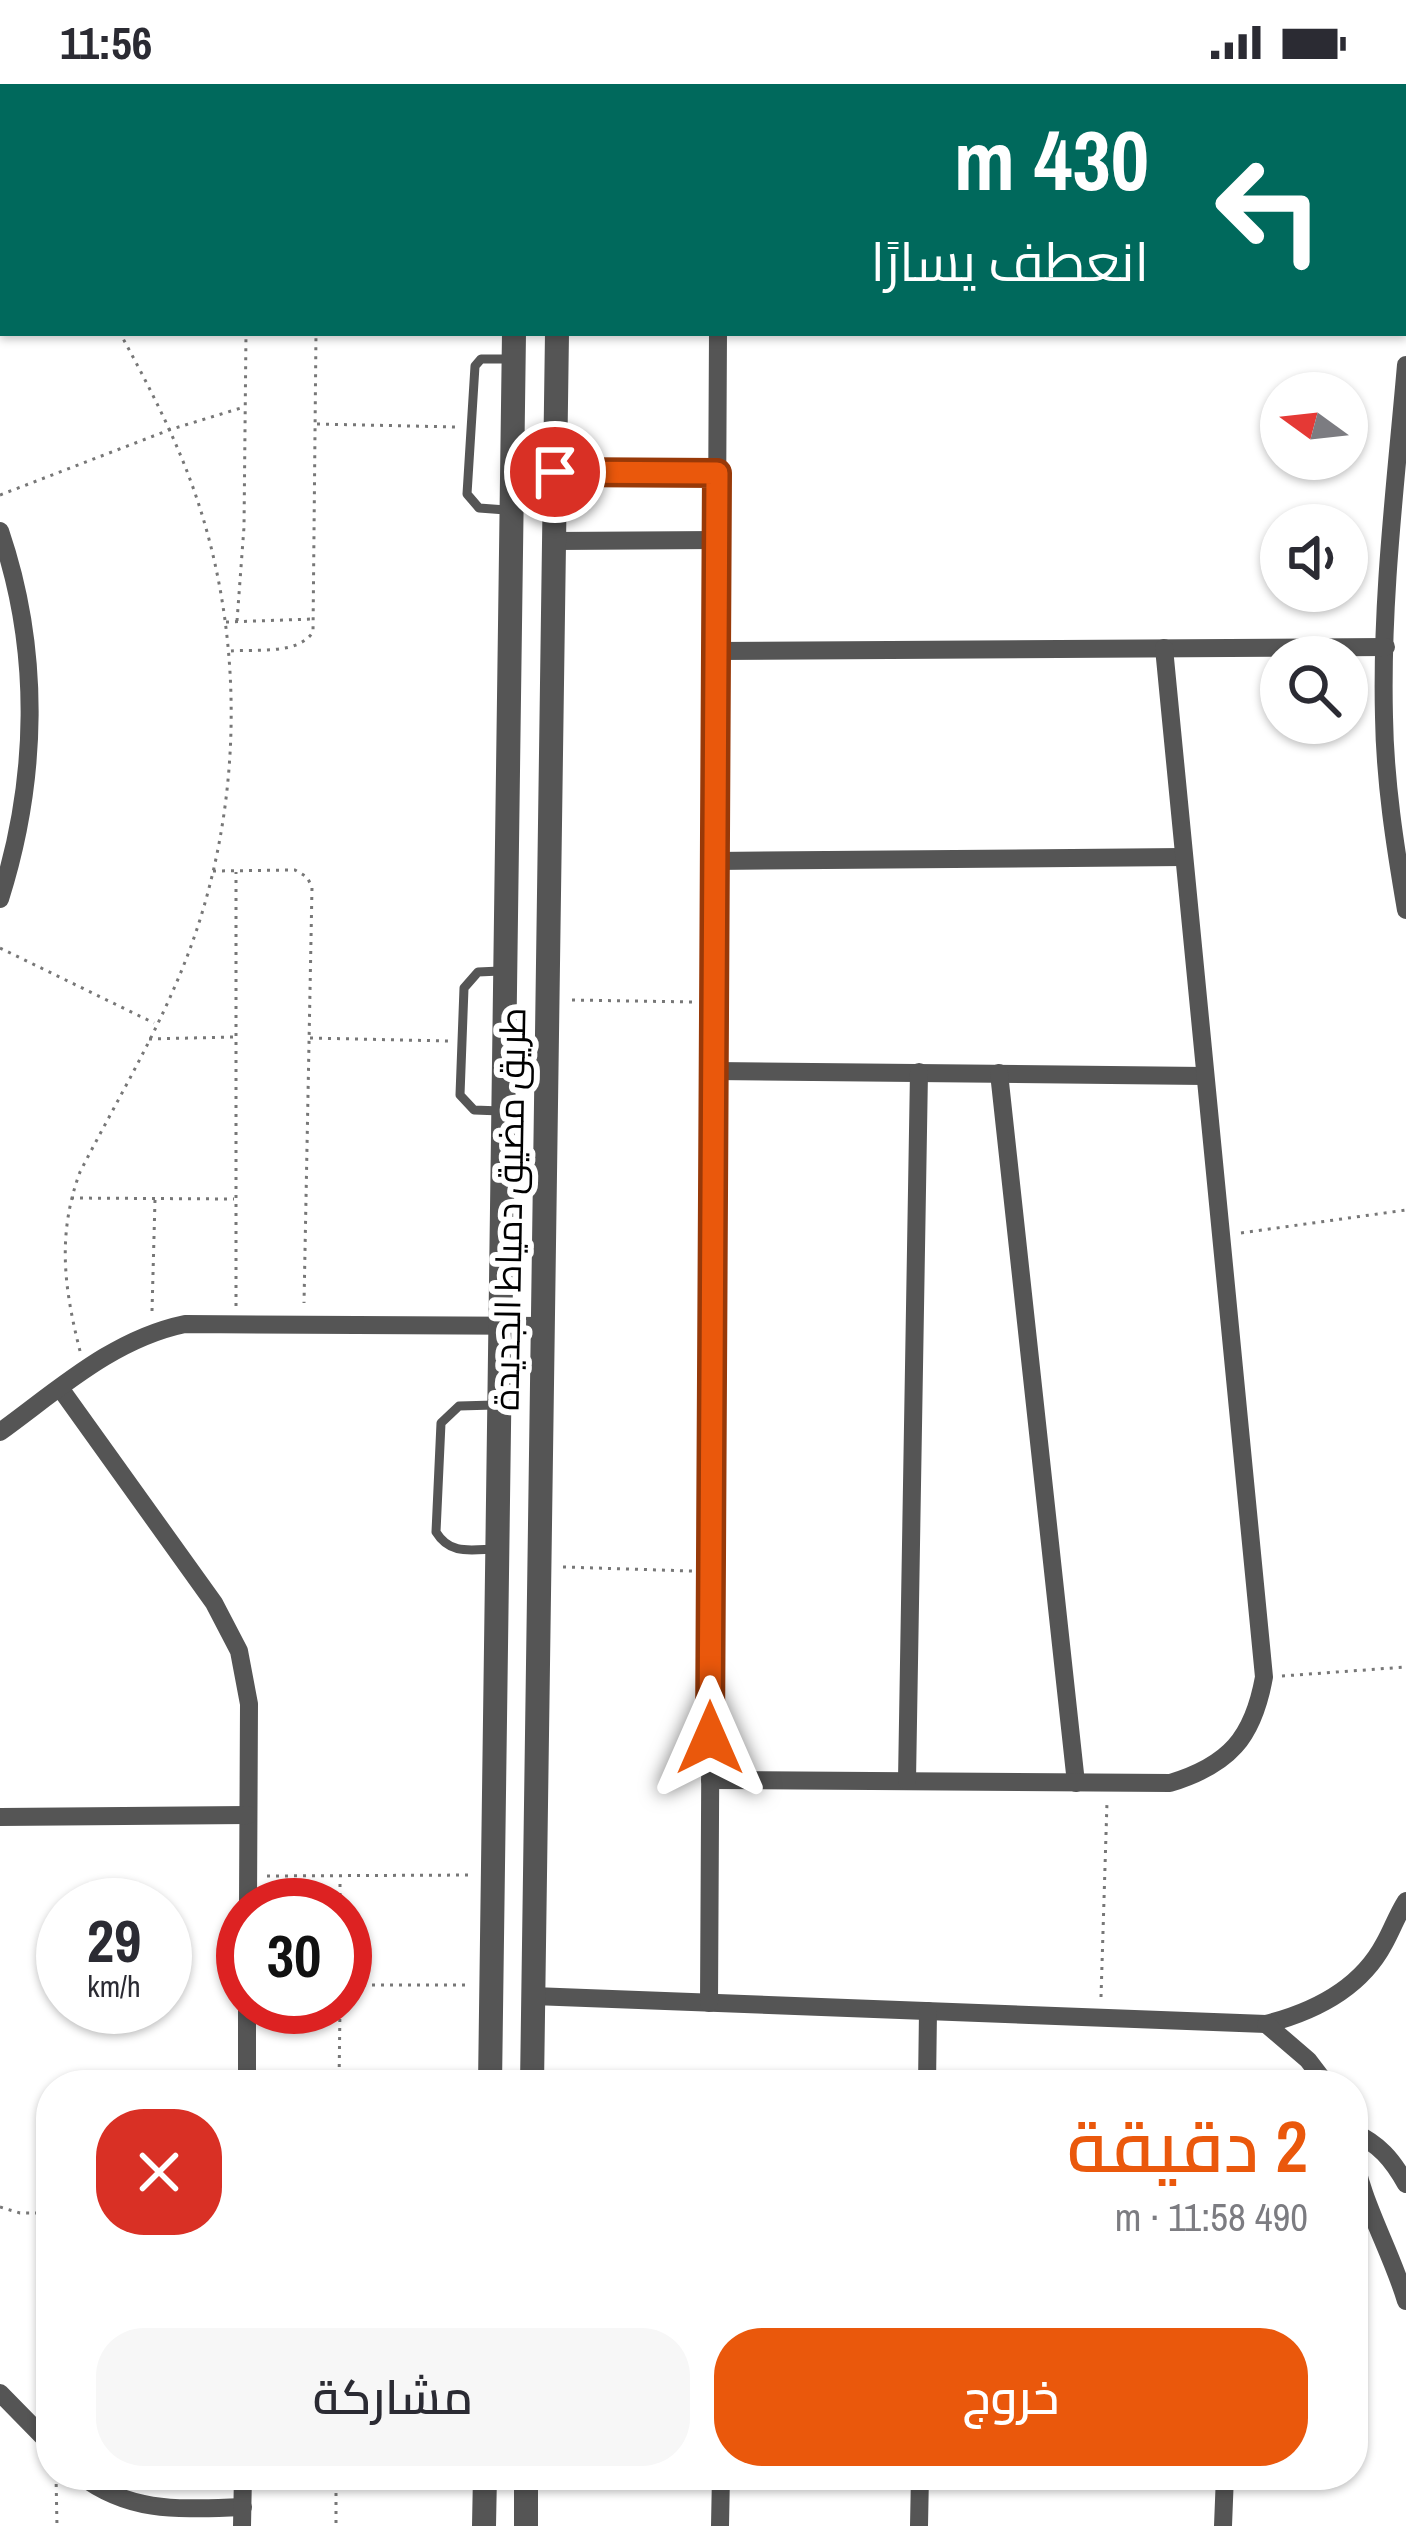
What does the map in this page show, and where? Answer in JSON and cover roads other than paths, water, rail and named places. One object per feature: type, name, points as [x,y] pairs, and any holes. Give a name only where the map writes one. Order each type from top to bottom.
[{"type":"street","name":"طريق مضيق دمياط الجديدة","points":[[532,2070],[557,336]]},
{"type":"street","points":[[709,2002],[718,336]]},
{"type":"street","name":"طريق مضيق دمياط الجديدة","points":[[490,2070],[514,346]]},
{"type":"street","points":[[1406,364],[1384,716],[1391,827],[1406,910]]},
{"type":"street","points":[[555,472],[717,473]]},
{"type":"street","points":[[0,531],[21,611],[31,711],[22,812],[0,898]]},
{"type":"street","points":[[554,541],[717,540]]},
{"type":"street","points":[[716,651],[1386,647]]},
{"type":"street","points":[[710,1780],[1170,1784],[1225,1758],[1252,1721],[1264,1677],[1164,648]]},
{"type":"street","points":[[715,861],[1184,857]]},
{"type":"street","points":[[714,1071],[1205,1076]]},
{"type":"street","points":[[907,1781],[920,1072]]},
{"type":"street","points":[[998,1073],[1076,1783]]},
{"type":"street","points":[[0,1432],[116,1348],[152,1332],[201,1322],[543,1326]]},
{"type":"street","points":[[61,1388],[232,1634],[244,1668],[249,1704],[248,1878]]},
{"type":"street","points":[[0,1817],[248,1815]]},
{"type":"street","points":[[533,1996],[1266,2024],[1294,2017],[1333,1997],[1366,1969],[1384,1946],[1406,1901]]},
{"type":"street","points":[[1384,1946],[1406,1940]]},
{"type":"street","points":[[927,2070],[928,2011]]},
{"type":"street","points":[[1266,2024],[1316,2070]]},
{"type":"street","points":[[247,2034],[247,2070]]},
{"type":"street","points":[[1368,2139],[1394,2162],[1406,2184]]},
{"type":"street","points":[[1368,2202],[1406,2301]]},
{"type":"street","points":[[0,2393],[36,2430]]},
{"type":"street","points":[[102,2490],[145,2507],[243,2517]]},
{"type":"street","points":[[484,2490],[484,2526]]},
{"type":"street","points":[[526,2490],[526,2526]]},
{"type":"street","points":[[720,2526],[721,2490]]},
{"type":"street","points":[[919,2526],[920,2490]]},
{"type":"street","points":[[1223,2526],[1224,2490]]},
{"type":"lane","points":[[512,509],[486,511],[470,499],[478,362],[514,346]]},
{"type":"lane","points":[[503,1111],[482,1113],[463,1100],[462,1041],[466,982],[478,972],[506,971]]},
{"type":"lane","points":[[497,1549],[456,1550],[436,1532],[441,1423],[459,1406],[500,1405]]}]
